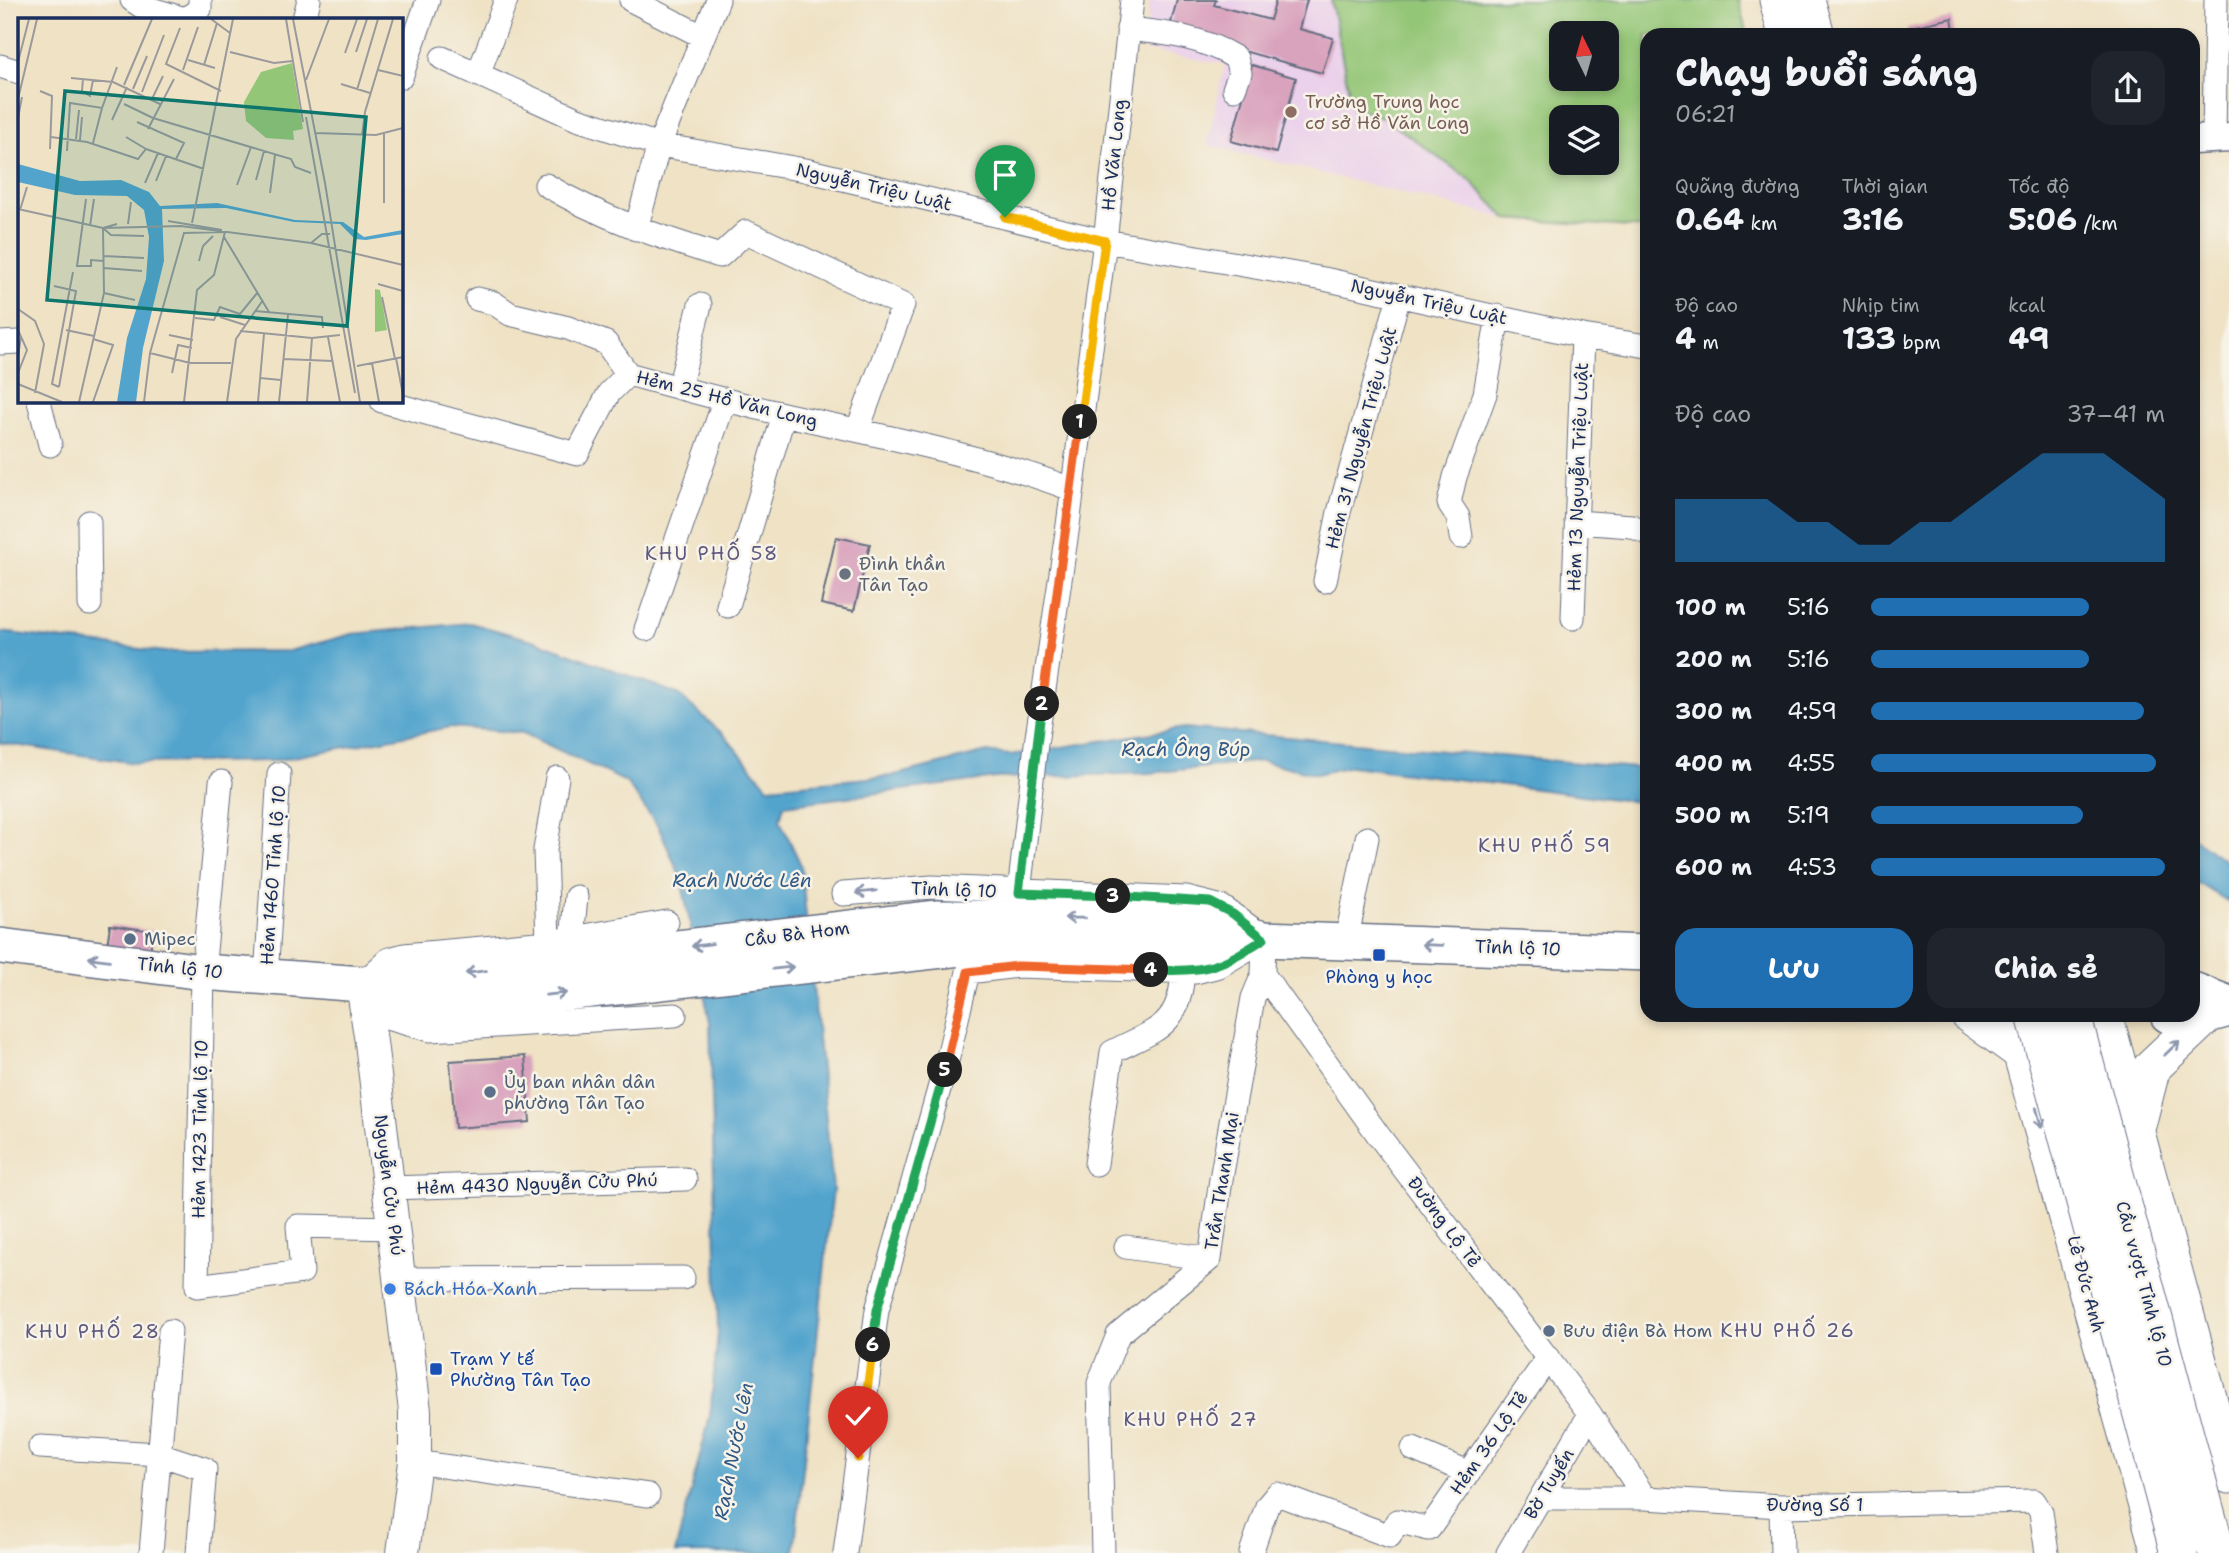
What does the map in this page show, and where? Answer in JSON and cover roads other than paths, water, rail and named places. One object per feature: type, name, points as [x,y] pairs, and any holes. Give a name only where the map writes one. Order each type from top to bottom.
[{"type":"highway","points":[[1752,0],[1759,28]]},
{"type":"highway","points":[[1778,0],[1785,28]]},
{"type":"highway","points":[[1806,0],[1814,28]]},
{"type":"highway","points":[[2200,1018],[2214,1004]]},
{"type":"highway","points":[[1980,1022],[2021,1052]]},
{"type":"highway","name":"Lê Đức Anh","points":[[2013,1022],[2160,1553]]},
{"type":"highway","name":"Cầu vượt Tỉnh lộ 10","points":[[2037,1022],[2179,1553]]},
{"type":"highway","name":"Cầu vượt Tỉnh lộ 10","points":[[2057,1022],[2199,1553]]},
{"type":"highway","name":"Cầu vượt Tỉnh lộ 10","points":[[2074,1022],[2217,1553]]},
{"type":"highway","name":"Cầu vượt Tỉnh lộ 10","points":[[2097,1022],[2229,1520]]},
{"type":"highway","points":[[2106,1022],[2229,1475]]},
{"type":"highway","points":[[2138,1136],[2152,1067],[2196,1022]]},
{"type":"highway","points":[[2051,1163],[2074,1140],[2097,1132],[2138,1136]]},
{"type":"highway","points":[[2100,1335],[2120,1313],[2132,1307],[2156,1303],[2186,1312]]},
{"type":"main road","name":"Tỉnh lộ 10","points":[[1189,948],[1264,939],[1640,953]]},
{"type":"main road","name":"Tỉnh lộ 10","points":[[0,946],[203,972],[362,985],[410,995]]},
{"type":"main road","name":"Cầu Bà Hom","points":[[410,995],[969,947],[1189,948]]},
{"type":"main road","name":"Nguyễn Cửu Phú","points":[[362,985],[415,1411],[415,1462],[403,1553]]},
{"type":"street","points":[[132,0],[141,6],[182,18]]},
{"type":"street","points":[[186,18],[200,9],[200,0]]},
{"type":"street","points":[[304,18],[309,0]]},
{"type":"street","points":[[402,74],[428,0]]},
{"type":"street","points":[[478,75],[506,0]]},
{"type":"street","points":[[636,229],[659,145],[719,0]]},
{"type":"street","name":"Hồ Văn Long","points":[[1019,893],[1036,744],[1105,241],[1132,0]]},
{"type":"street","points":[[2212,139],[2216,0]]},
{"type":"street","points":[[638,2],[702,36]]},
{"type":"street","points":[[1128,29],[1174,34],[1214,44],[1236,58],[1240,73],[1234,89]]},
{"type":"street","name":"Nguyễn Triệu Luật","points":[[442,58],[577,119],[659,145],[805,170],[1105,241],[1324,279],[1583,336],[1640,345]]},
{"type":"street","points":[[0,66],[18,72]]},
{"type":"street","points":[[546,185],[583,208],[636,229],[720,256],[746,232],[903,305],[858,429]]},
{"type":"street","name":"Hẻm 31 Nguyễn Triệu Luật","points":[[1325,581],[1339,512],[1399,296]]},
{"type":"street","points":[[477,299],[494,303],[510,314],[568,328],[606,343],[628,374]]},
{"type":"street","points":[[679,388],[700,305]]},
{"type":"street","points":[[1461,537],[1458,517],[1449,503],[1455,477],[1485,394],[1498,316]]},
{"type":"street","name":"Hẻm 13 Nguyễn Triệu Luật","points":[[1573,618],[1583,336]]},
{"type":"street","points":[[0,343],[18,342]]},
{"type":"street","name":"Hẻm 25 Hồ Văn Long","points":[[386,402],[577,454],[610,393],[628,374],[784,414],[858,429],[1041,478],[1071,489]]},
{"type":"street","points":[[646,629],[725,399]]},
{"type":"street","points":[[39,402],[50,445]]},
{"type":"street","points":[[728,606],[784,414]]},
{"type":"street","points":[[89,522],[90,604]]},
{"type":"street","points":[[1576,522],[1632,526],[1640,530]]},
{"type":"street","name":"Hẻm 1460 Tỉnh lộ 10","points":[[266,977],[279,774]]},
{"type":"street","points":[[548,942],[544,887],[545,842],[557,778]]},
{"type":"street","name":"Hẻm 1423 Tỉnh lộ 10","points":[[221,782],[203,972],[197,1286],[302,1272],[298,1226],[394,1228]]},
{"type":"street","points":[[1346,942],[1367,838]]},
{"type":"street","name":"Tỉnh lộ 10","points":[[843,894],[918,887],[1198,899],[1223,907],[1264,939]]},
{"type":"street","points":[[572,939],[576,897]]},
{"type":"street","points":[[667,922],[572,939],[404,955],[389,959],[362,985],[375,1005],[390,1019],[430,1030],[675,1015]]},
{"type":"street","points":[[1263,974],[1264,939]]},
{"type":"street","points":[[1096,1164],[1112,1052],[1168,1023],[1182,996],[1189,948]]},
{"type":"street","name":"Tỉnh lộ 10","points":[[845,1553],[877,1310],[948,1057],[968,972],[1189,948]]},
{"type":"street","name":"Trần Thanh Mại","points":[[1103,1553],[1099,1383],[1118,1335],[1178,1289],[1210,1259],[1251,1011],[1263,974]]},
{"type":"street","name":"Đường Lộ Tẻ","points":[[1263,974],[1379,1136],[1590,1414],[1645,1498]]},
{"type":"street","name":"Hẻm 4430 Nguyễn Cửu Phú","points":[[389,1188],[685,1179]]},
{"type":"street","points":[[1126,1247],[1210,1259]]},
{"type":"street","points":[[400,1279],[682,1278]]},
{"type":"street","points":[[151,1553],[170,1331]]},
{"type":"street","name":"Hẻm 36 Lộ Tẻ","points":[[1251,1553],[1267,1506],[1277,1494],[1390,1536],[1397,1521],[1429,1529],[1548,1358]]},
{"type":"street","name":"Bờ Tuyến","points":[[1508,1553],[1590,1414]]},
{"type":"street","points":[[40,1447],[159,1454],[205,1469],[198,1553]]},
{"type":"street","points":[[1413,1449],[1469,1473]]},
{"type":"street","points":[[415,1462],[648,1495]]},
{"type":"street","name":"Đường Số 1","points":[[1541,1498],[1645,1498],[1781,1506],[2034,1501],[2041,1512],[2047,1553]]},
{"type":"street","points":[[1781,1506],[1782,1553]]},
{"type":"water","name":"Rạch Nước Lên","points":[[470,623],[536,641],[678,694],[724,735],[768,787],[891,776],[987,752],[1010,755],[1185,728],[1640,768],[1640,802],[1351,766],[1317,774],[1261,761],[1151,773],[997,778],[784,805],[780,820],[801,865],[833,1189],[794,1553],[675,1553],[710,1416],[718,1332],[710,1023],[681,878],[659,828],[626,782],[523,733],[451,727],[273,761],[135,763],[0,743],[0,632],[165,652],[289,651],[352,634]]},
{"type":"water","points":[[2200,842],[2229,864],[2229,902],[2200,884]]},
{"type":"place","name":"Trường Trung học cơ sở Hồ Văn Long","points":[[1291,112]]},
{"type":"place","name":"Đình thần Tân Tạo","points":[[845,574]]},
{"type":"place","name":"Mipec","points":[[130,939]]},
{"type":"place","name":"Phòng y học","points":[[1379,955]]},
{"type":"place","name":"Ủy ban nhân dân phường Tân Tạo","points":[[490,1092]]},
{"type":"place","name":"Bách Hóa Xanh","points":[[390,1289]]},
{"type":"place","name":"Bưu điện Bà Hom","points":[[1549,1331]]},
{"type":"place","name":"Trạm Y tế Phường Tân Tạo","points":[[436,1369]]},
{"type":"district","name":"KHU PHỐ 58","points":[[712,553]]},
{"type":"district","name":"KHU PHỐ 59","points":[[1545,845]]},
{"type":"district","name":"KHU PHỐ 26","points":[[1788,1330]]},
{"type":"district","name":"KHU PHỐ 28","points":[[93,1331]]},
{"type":"district","name":"KHU PHỐ 27","points":[[1191,1419]]},
{"type":"water label","name":"Rạch Ông Búp","points":[[1186,749]]}]
